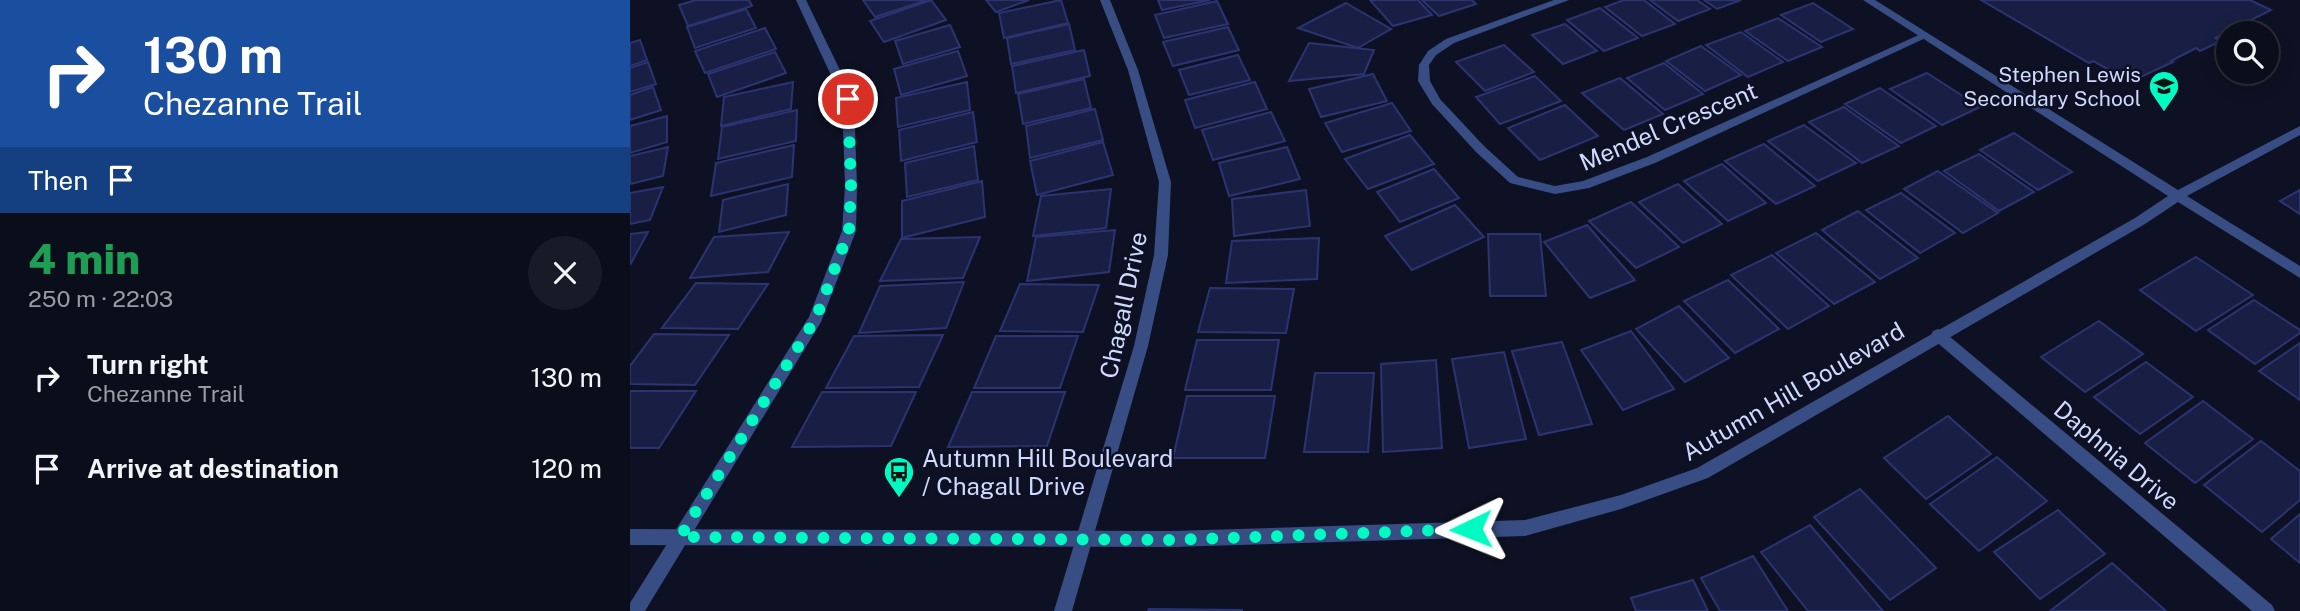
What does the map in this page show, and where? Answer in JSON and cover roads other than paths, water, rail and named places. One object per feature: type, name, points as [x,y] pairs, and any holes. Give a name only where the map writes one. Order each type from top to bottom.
[{"type":"street","points":[[635,611],[816,318],[849,231],[851,186],[848,99],[801,0]]},
{"type":"street","name":"Chagall Drive","points":[[1063,611],[1141,346],[1161,255],[1165,182],[1133,70],[1105,0]]},
{"type":"street","name":"Mendel Crescent","points":[[1564,0],[1450,41],[1432,53],[1423,65],[1424,81],[1436,101],[1480,149],[1514,180],[1555,190],[1585,186],[1651,160],[1925,36]]},
{"type":"street","points":[[1868,0],[2300,273]]},
{"type":"street","name":"Autumn Hill Boulevard","points":[[630,537],[1172,540],[1525,528],[1621,502],[1702,473],[2177,196],[2300,130]]},
{"type":"street","name":"Daphnia Drive","points":[[1938,335],[2266,611]]},
{"type":"place","name":"Stephen Lewis Secondary School","points":[[2164,113]]},
{"type":"place","name":"Autumn Hill Boulevard / Chagall Drive","points":[[899,499]]}]
